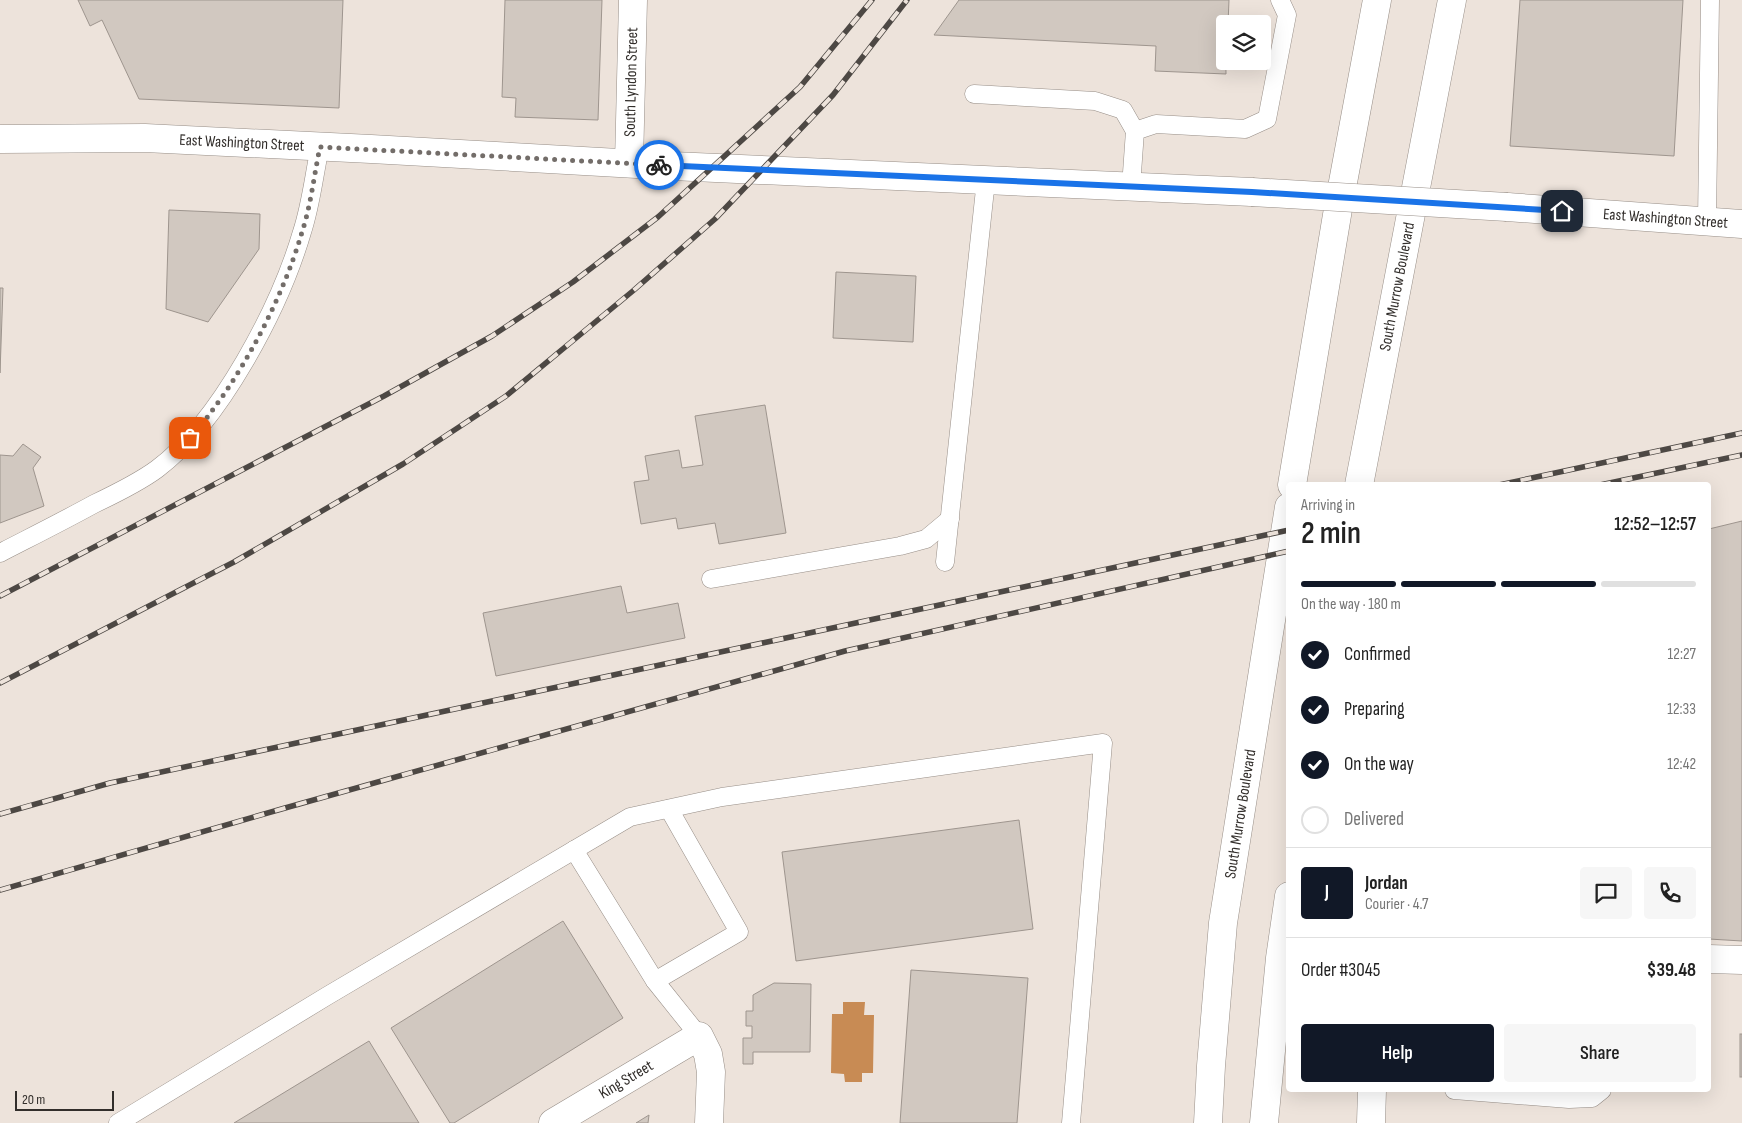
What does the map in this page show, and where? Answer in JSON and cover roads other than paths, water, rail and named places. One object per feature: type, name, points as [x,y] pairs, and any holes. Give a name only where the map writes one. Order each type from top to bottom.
[{"type":"street","name":"South Lyndon Street","points":[[629,164],[633,0]]},
{"type":"street","points":[[1292,482],[1338,209],[1377,0]]},
{"type":"street","name":"South Murrow Boulevard","points":[[1360,482],[1452,0]]},
{"type":"street","name":"East Washington Street","points":[[0,139],[145,138],[629,164],[1252,192],[1507,207],[1742,224]]},
{"type":"street","name":"South Murrow Boulevard","points":[[1208,1123],[1223,923],[1286,526]]},
{"type":"street","points":[[1264,1123],[1280,958],[1286,917]]},
{"type":"street","points":[[1711,959],[1742,960]]},
{"type":"street","points":[[699,1036],[708,1054],[711,1072],[709,1123]]},
{"type":"street","name":"King Street","points":[[553,1123],[699,1036]]},
{"type":"street","points":[[1370,1123],[1372,1092]]},
{"type":"lane","points":[[1135,131],[1156,124],[1245,129],[1267,119],[1287,15],[1280,0]]},
{"type":"lane","points":[[1707,221],[1710,0]]},
{"type":"lane","points":[[974,94],[1095,101],[1123,110],[1135,131],[1131,187]]},
{"type":"lane","points":[[0,553],[120,491],[157,469],[180,450],[211,415],[254,344],[285,279],[303,232],[320,147]]},
{"type":"lane","points":[[945,562],[986,180]]},
{"type":"lane","points":[[712,579],[926,540],[950,519]]},
{"type":"lane","points":[[118,1123],[630,817],[731,795],[1103,743],[1071,1123]]},
{"type":"lane","points":[[655,981],[739,932],[669,809]]},
{"type":"lane","points":[[574,850],[655,981],[699,1036]]},
{"type":"lane","points":[[1480,1092],[1569,1099],[1592,1098],[1600,1092]]},
{"type":"railway","points":[[0,596],[384,396],[492,336],[573,282],[658,217],[800,87],[872,0]]},
{"type":"railway","points":[[0,683],[234,562],[403,464],[506,396],[634,290],[715,219],[833,95],[907,0]]},
{"type":"railway","points":[[1513,482],[1742,433]]},
{"type":"railway","points":[[1614,482],[1742,455]]},
{"type":"railway","points":[[0,814],[110,783],[1286,531]]},
{"type":"railway","points":[[0,890],[845,651],[1286,552]]}]
